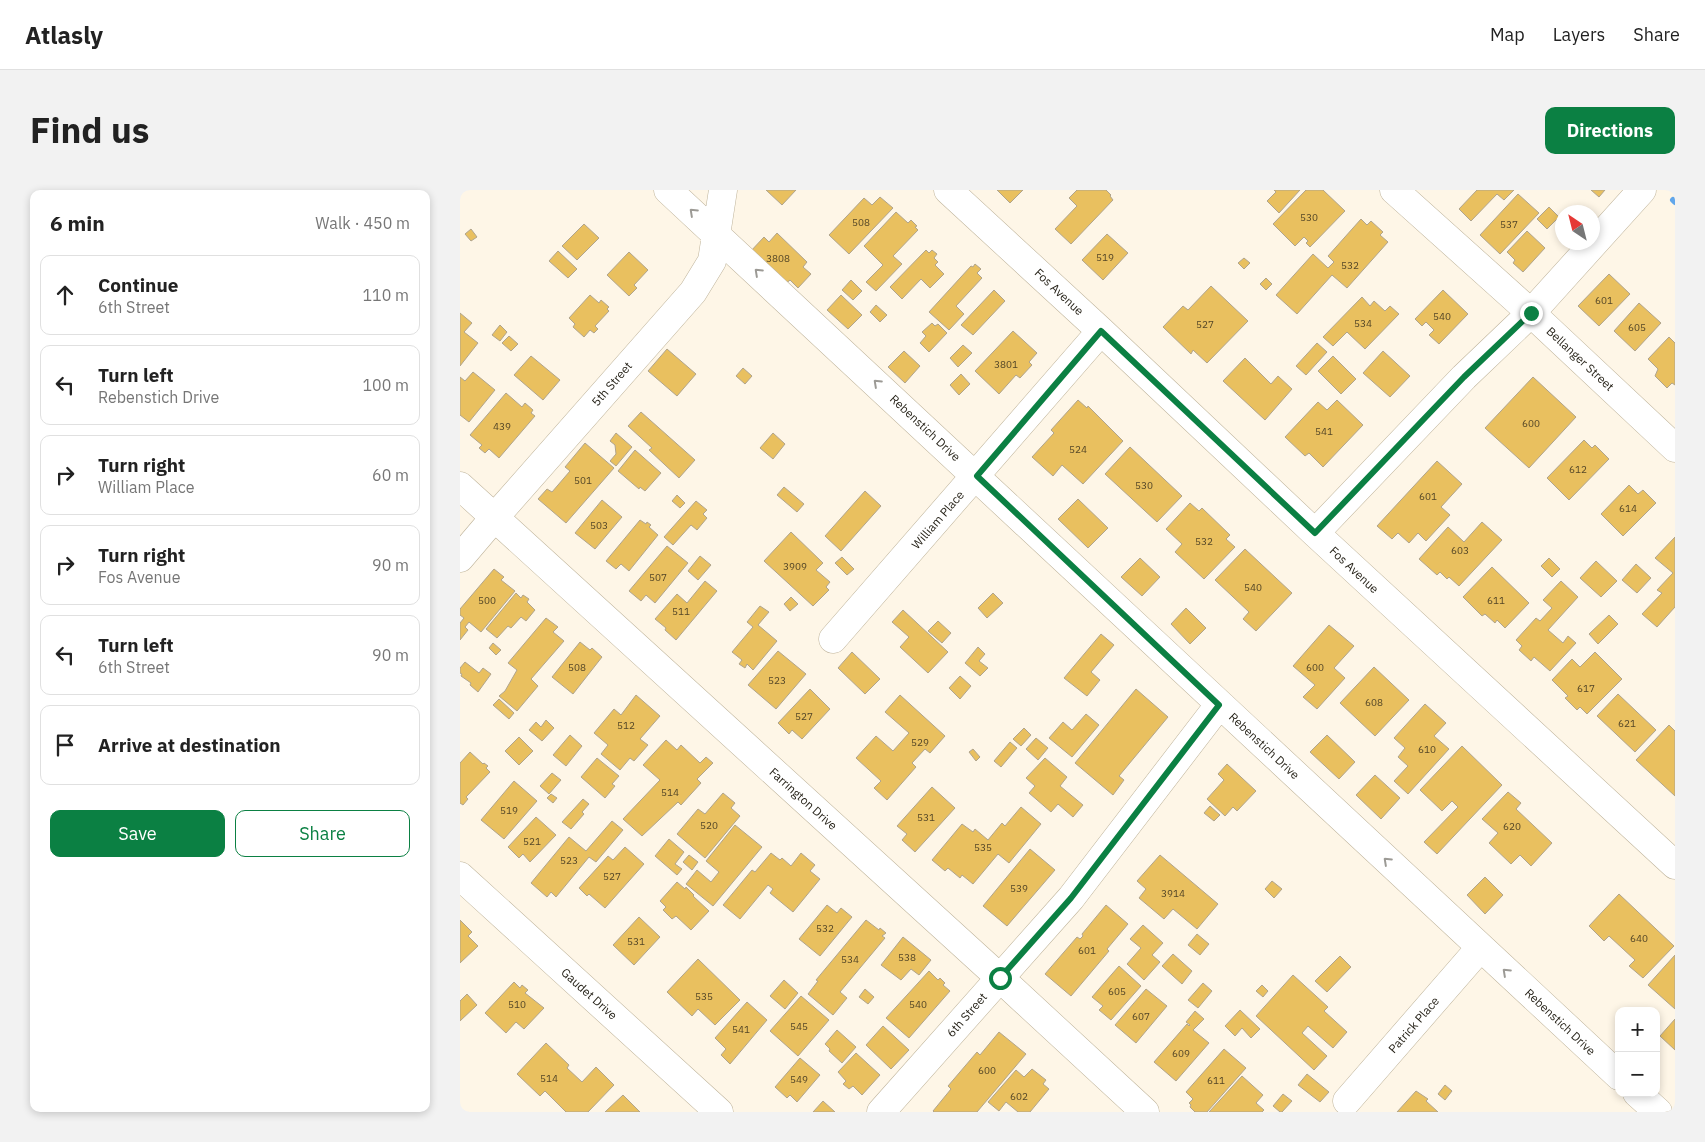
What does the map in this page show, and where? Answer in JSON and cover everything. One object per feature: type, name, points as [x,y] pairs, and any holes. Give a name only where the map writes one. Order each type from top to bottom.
[{"type":"street","name":"Rebenstich Drive","points":[[668,190],[1615,1072]]},
{"type":"street","name":"5th Street","points":[[460,558],[693,292],[712,261],[723,190]]},
{"type":"street","name":"Fos Avenue","points":[[948,190],[1315,533],[1675,865]]},
{"type":"street","name":"Bellanger Street","points":[[1394,190],[1531,313],[1675,448]]},
{"type":"street","points":[[1315,533],[1464,377],[1531,313],[1642,190]]},
{"type":"street","name":"William Place","points":[[833,639],[977,476],[1101,331]]},
{"type":"street","name":"Farrington Drive","points":[[460,486],[1145,1112]]},
{"type":"street","name":"6th Street","points":[[881,1112],[1071,898],[1219,705]]},
{"type":"street","name":"Gaudet Drive","points":[[460,876],[719,1112]]},
{"type":"street","name":"Patrick Place","points":[[1347,1101],[1480,948]]},
{"type":"street","points":[[1641,1097],[1658,1112]]},
{"type":"building","points":[[766,190],[796,190],[782,205]]},
{"type":"building","points":[[997,190],[1023,190],[1010,203]]},
{"type":"building","points":[[1077,190],[1106,190],[1113,200],[1071,244],[1055,229],[1077,206],[1069,198]]},
{"type":"building","points":[[1274,190],[1300,190],[1279,213],[1267,201],[1276,192]]},
{"type":"building","points":[[1306,190],[1323,190],[1345,211],[1310,247],[1304,237],[1295,246],[1273,224]]},
{"type":"building","points":[[1477,190],[1514,190],[1504,200],[1497,194],[1471,221],[1459,209]]},
{"type":"building","points":[[1591,190],[1605,190],[1599,197]]},
{"type":"building","points":[[1518,194],[1539,213],[1500,254],[1480,235]]},
{"type":"building","points":[[880,197],[893,208],[849,254],[829,235],[864,198],[872,205]]},
{"type":"building","points":[[1549,207],[1555,213],[1555,221],[1547,229],[1537,219]]},
{"type":"building","points":[[896,212],[908,223],[911,220],[918,230],[893,256],[902,264],[876,291],[866,282],[883,265],[864,246]]},
{"type":"building","points":[[1361,219],[1367,225],[1371,221],[1383,232],[1380,235],[1388,242],[1347,288],[1332,275],[1297,314],[1276,295],[1313,254],[1328,268],[1334,262],[1328,256]]},
{"type":"building","points":[[584,224],[599,238],[577,260],[562,246]]},
{"type":"building","points":[[471,229],[477,237],[471,241],[465,234]]},
{"type":"building","points":[[1527,231],[1545,248],[1523,272],[1513,263],[1515,260],[1507,252]]},
{"type":"building","points":[[777,233],[807,262],[803,267],[811,274],[798,288],[790,280],[783,286],[749,253],[764,237],[769,242]]},
{"type":"building","points":[[1107,234],[1128,253],[1103,280],[1082,260]]},
{"type":"building","points":[[926,250],[929,253],[932,250],[937,254],[934,258],[938,262],[935,265],[944,274],[930,288],[921,279],[902,299],[890,287]]},
{"type":"building","points":[[558,251],[577,269],[568,278],[549,261]]},
{"type":"building","points":[[629,252],[648,270],[634,285],[637,288],[629,296],[607,275]]},
{"type":"building","points":[[1244,258],[1250,263],[1244,269],[1238,263]]},
{"type":"building","points":[[975,264],[981,269],[977,273],[982,278],[956,306],[964,314],[949,330],[929,312],[971,266],[973,267]]},
{"type":"building","points":[[1609,274],[1630,294],[1599,326],[1578,306]]},
{"type":"building","points":[[1266,278],[1272,284],[1266,290],[1260,284]]},
{"type":"building","points":[[851,280],[862,291],[853,300],[842,290]]},
{"type":"building","points":[[1211,286],[1248,321],[1207,363],[1193,350],[1191,354],[1163,327],[1183,306],[1188,310]]},
{"type":"building","points":[[994,290],[1005,301],[973,335],[961,325]]},
{"type":"building","points":[[1443,290],[1468,314],[1439,344],[1429,335],[1434,330],[1426,322],[1422,326],[1415,319]]},
{"type":"building","points":[[590,295],[599,303],[601,300],[609,307],[607,309],[609,311],[595,326],[598,329],[594,333],[590,330],[584,337],[573,327],[575,324],[569,318]]},
{"type":"building","points":[[841,295],[862,315],[848,329],[827,310]]},
{"type":"building","points":[[1362,297],[1370,306],[1374,301],[1385,311],[1390,306],[1399,314],[1365,349],[1347,332],[1333,346],[1323,337]]},
{"type":"building","points":[[1639,303],[1661,323],[1635,351],[1614,331]]},
{"type":"building","points":[[876,305],[887,315],[880,322],[870,312]]},
{"type":"building","points":[[460,313],[472,323],[464,332],[478,343],[460,366]]},
{"type":"building","points":[[932,323],[935,326],[938,324],[947,333],[929,352],[920,343],[926,336],[922,332]]},
{"type":"building","points":[[500,325],[507,332],[500,341],[492,335]]},
{"type":"building","points":[[1013,331],[1037,353],[1029,362],[1032,365],[1020,378],[1016,375],[999,394],[975,371]]},
{"type":"building","points":[[509,336],[518,344],[511,351],[502,343]]},
{"type":"building","points":[[1669,337],[1675,343],[1675,385],[1672,383],[1667,388],[1655,376],[1658,369],[1648,359]]},
{"type":"building","points":[[1317,343],[1327,352],[1306,375],[1296,366]]},
{"type":"building","points":[[963,345],[972,353],[958,367],[950,358]]},
{"type":"building","points":[[667,349],[696,374],[677,396],[648,371]]},
{"type":"building","points":[[904,351],[920,366],[905,383],[888,367]]},
{"type":"building","points":[[1383,351],[1410,376],[1390,397],[1363,373]]},
{"type":"building","points":[[531,356],[560,380],[543,400],[514,375]]},
{"type":"building","points":[[1333,356],[1356,379],[1341,394],[1318,371]]},
{"type":"building","points":[[1245,358],[1271,384],[1278,376],[1292,389],[1265,420],[1223,381]]},
{"type":"building","points":[[743,368],[752,376],[745,384],[736,376]]},
{"type":"building","points":[[473,372],[495,390],[469,422],[460,415],[460,377],[465,381]]},
{"type":"building","points":[[961,374],[970,384],[959,395],[950,385]]},
{"type":"building","points":[[1533,377],[1576,417],[1529,468],[1485,428]]},
{"type":"building","points":[[506,393],[522,407],[525,403],[533,410],[531,413],[535,416],[499,458],[489,449],[485,453],[479,448],[482,445],[470,435]]},
{"type":"building","points":[[1078,400],[1087,408],[1088,406],[1123,441],[1083,484],[1062,465],[1053,476],[1032,457],[1054,433],[1051,430]]},
{"type":"building","points":[[1337,400],[1363,425],[1323,467],[1309,453],[1305,456],[1285,437],[1318,402],[1327,410]]},
{"type":"building","points":[[641,412],[695,460],[679,478],[649,450],[652,448],[628,426]]},
{"type":"building","points":[[616,433],[632,447],[616,466],[610,461],[616,454],[615,445],[610,441]]},
{"type":"building","points":[[773,433],[785,444],[773,459],[760,448]]},
{"type":"building","points":[[1584,440],[1592,448],[1595,445],[1609,459],[1569,500],[1547,478]]},
{"type":"building","points":[[585,443],[614,468],[566,523],[538,499],[547,489],[552,492],[570,471],[565,467]]},
{"type":"building","points":[[1130,447],[1182,496],[1157,522],[1105,474]]},
{"type":"building","points":[[635,450],[661,473],[645,491],[640,487],[639,489],[618,471]]},
{"type":"building","points":[[1437,461],[1462,484],[1441,507],[1450,515],[1426,541],[1418,533],[1409,543],[1398,533],[1392,539],[1377,526]]},
{"type":"building","points":[[1629,485],[1638,494],[1643,490],[1656,503],[1623,536],[1601,514]]},
{"type":"building","points":[[784,487],[804,504],[797,512],[777,495]]},
{"type":"building","points":[[865,491],[881,506],[841,551],[825,536]]},
{"type":"building","points":[[677,495],[685,503],[680,508],[672,501]]},
{"type":"building","points":[[1078,499],[1108,528],[1088,548],[1058,519]]},
{"type":"building","points":[[602,500],[622,517],[595,549],[575,533]]},
{"type":"building","points":[[696,501],[707,510],[703,514],[707,518],[697,530],[691,525],[673,545],[664,537]]},
{"type":"building","points":[[1190,503],[1199,511],[1202,508],[1230,535],[1226,539],[1235,547],[1204,579],[1175,552],[1182,544],[1166,529]]},
{"type":"building","points":[[640,520],[651,525],[649,527],[658,535],[629,571],[621,564],[616,569],[606,561]]},
{"type":"building","points":[[1482,522],[1502,540],[1459,586],[1440,572],[1437,575],[1419,559],[1448,527],[1464,542]]},
{"type":"building","points":[[791,532],[823,563],[816,570],[830,582],[826,587],[829,590],[813,606],[764,561]]},
{"type":"building","points":[[1675,537],[1675,607],[1657,627],[1642,614],[1662,593],[1657,590],[1673,573],[1655,558]]},
{"type":"building","points":[[667,546],[688,563],[655,603],[646,595],[641,601],[629,591]]},
{"type":"building","points":[[1245,549],[1292,593],[1256,631],[1243,619],[1249,612],[1215,580]]},
{"type":"building","points":[[700,556],[711,565],[698,580],[688,571]]},
{"type":"building","points":[[842,557],[854,569],[847,575],[835,563]]},
{"type":"building","points":[[1140,558],[1160,577],[1142,596],[1121,577]]},
{"type":"building","points":[[1549,558],[1560,569],[1552,577],[1541,566]]},
{"type":"building","points":[[1596,561],[1617,581],[1601,597],[1580,578]]},
{"type":"building","points":[[1636,564],[1651,578],[1637,593],[1622,580]]},
{"type":"building","points":[[1492,567],[1529,603],[1505,628],[1497,620],[1495,623],[1485,614],[1482,616],[1463,597]]},
{"type":"building","points":[[494,569],[504,577],[501,580],[515,591],[481,632],[469,622],[465,627],[468,630],[460,640],[460,623],[464,618],[460,615],[460,609]]},
{"type":"building","points":[[705,581],[717,591],[676,640],[655,619],[677,594],[687,603]]},
{"type":"building","points":[[1561,581],[1578,597],[1548,630],[1563,643],[1568,636],[1576,643],[1550,671],[1534,657],[1531,661],[1519,650],[1522,646],[1516,640],[1536,618],[1540,621],[1552,608],[1543,600]]},
{"type":"building","points":[[516,593],[521,598],[523,595],[529,599],[527,602],[535,610],[526,621],[521,617],[511,628],[508,626],[497,638],[486,629]]},
{"type":"building","points":[[993,593],[1003,603],[987,618],[978,608]]},
{"type":"building","points":[[791,597],[798,604],[790,611],[784,604]]},
{"type":"building","points":[[760,606],[769,612],[758,625],[777,641],[753,670],[747,664],[745,668],[739,664],[742,660],[732,652],[753,627],[747,622]]},
{"type":"building","points":[[1186,608],[1206,628],[1190,644],[1171,624]]},
{"type":"building","points":[[903,610],[948,652],[928,673],[900,647],[909,637],[892,622]]},
{"type":"building","points":[[1609,615],[1618,624],[1598,644],[1589,634]]},
{"type":"building","points":[[546,618],[558,627],[553,632],[564,641],[531,679],[538,686],[517,711],[499,696],[505,691],[517,670],[508,663]]},
{"type":"building","points":[[938,621],[951,633],[942,643],[928,631]]},
{"type":"building","points":[[1329,625],[1354,646],[1334,668],[1345,678],[1317,709],[1303,697],[1315,685],[1293,666]]},
{"type":"building","points":[[1101,634],[1114,645],[1091,672],[1100,680],[1087,696],[1064,678]]},
{"type":"building","points":[[580,642],[590,650],[592,648],[602,657],[573,694],[552,677]]},
{"type":"building","points":[[493,643],[501,650],[496,655],[489,648]]},
{"type":"building","points":[[978,647],[985,654],[979,661],[988,668],[980,676],[965,663]]},
{"type":"building","points":[[778,651],[806,674],[776,709],[748,685]]},
{"type":"building","points":[[852,652],[880,679],[865,694],[838,668]]},
{"type":"building","points":[[1595,652],[1622,679],[1587,714],[1580,707],[1577,710],[1565,698],[1568,696],[1552,680],[1572,659],[1580,667]]},
{"type":"building","points":[[465,662],[479,673],[483,668],[491,674],[478,692],[470,685],[471,683],[461,676],[460,668]]},
{"type":"building","points":[[1374,667],[1409,700],[1375,736],[1340,703]]},
{"type":"building","points":[[960,676],[971,686],[960,699],[949,688]]},
{"type":"building","points":[[810,689],[830,709],[802,739],[792,730],[789,734],[778,723]]},
{"type":"building","points":[[1136,689],[1168,717],[1119,776],[1124,780],[1113,795],[1075,763]]},
{"type":"building","points":[[1618,694],[1656,730],[1635,752],[1597,716]]},
{"type":"building","points":[[636,695],[660,716],[640,739],[648,745],[634,761],[630,758],[620,770],[601,754],[608,745],[594,733],[614,709],[621,715]]},
{"type":"building","points":[[900,695],[945,736],[930,753],[925,749],[912,763],[916,767],[887,800],[874,788],[881,781],[856,758],[876,736],[893,751],[909,733],[885,712]]},
{"type":"building","points":[[499,699],[514,713],[509,719],[493,705]]},
{"type":"building","points":[[1425,704],[1446,723],[1434,736],[1449,749],[1408,794],[1394,781],[1408,766],[1398,757],[1405,748],[1394,738]]},
{"type":"building","points":[[1086,714],[1099,725],[1072,757],[1049,738],[1063,722],[1072,730]]},
{"type":"building","points":[[546,720],[554,728],[542,741],[529,730],[536,722],[541,727]]},
{"type":"building","points":[[1669,725],[1675,731],[1675,796],[1636,760]]},
{"type":"building","points":[[1024,728],[1031,735],[1021,746],[1013,739]]},
{"type":"building","points":[[570,735],[582,746],[566,766],[553,755]]},
{"type":"building","points":[[1327,735],[1355,762],[1339,779],[1310,752]]},
{"type":"building","points":[[519,737],[533,751],[519,765],[505,751]]},
{"type":"building","points":[[1036,738],[1048,748],[1038,760],[1026,749]]},
{"type":"building","points":[[666,740],[677,750],[681,745],[700,763],[706,757],[713,763],[697,779],[701,783],[681,805],[678,802],[642,836],[623,819],[660,780],[643,765]]},
{"type":"building","points":[[1010,742],[1017,748],[1001,767],[994,761]]},
{"type":"building","points":[[1462,746],[1502,785],[1437,854],[1424,842],[1458,807],[1452,801],[1442,811],[1420,790]]},
{"type":"building","points":[[973,749],[980,757],[976,761],[969,752]]},
{"type":"building","points":[[470,752],[488,766],[486,768],[490,772],[466,797],[468,799],[463,805],[460,803],[460,763]]},
{"type":"building","points":[[597,758],[619,776],[612,784],[615,786],[605,798],[581,777]]},
{"type":"building","points":[[1045,758],[1067,777],[1060,786],[1083,805],[1073,817],[1058,804],[1051,812],[1029,793],[1035,786],[1026,778]]},
{"type":"building","points":[[1227,764],[1256,791],[1237,811],[1233,807],[1225,816],[1207,799],[1224,780],[1218,774]]},
{"type":"building","points":[[552,773],[561,780],[549,794],[540,786]]},
{"type":"building","points":[[1375,775],[1400,798],[1381,819],[1356,795]]},
{"type":"building","points":[[514,781],[537,801],[504,839],[481,820]]},
{"type":"building","points":[[932,787],[955,808],[915,852],[902,840],[907,834],[897,826]]},
{"type":"building","points":[[1508,792],[1521,803],[1516,809],[1552,843],[1531,866],[1520,855],[1511,864],[1489,843],[1498,833],[1482,819]]},
{"type":"building","points":[[723,793],[735,803],[731,808],[740,816],[705,858],[677,834],[698,809],[705,814]]},
{"type":"building","points":[[551,794],[557,798],[553,803],[547,798]]},
{"type":"building","points":[[583,799],[589,804],[582,812],[584,814],[571,829],[562,822]]},
{"type":"building","points":[[1210,806],[1220,815],[1214,821],[1204,813]]},
{"type":"building","points":[[1021,807],[1041,824],[1009,863],[998,854],[973,884],[962,875],[960,878],[948,868],[945,871],[932,860],[962,824],[973,832],[975,829],[988,840],[1002,823],[1005,826]]},
{"type":"building","points":[[536,817],[556,835],[530,862],[523,854],[519,858],[508,847]]},
{"type":"building","points":[[612,821],[623,830],[596,862],[589,857],[556,897],[551,892],[547,897],[531,883],[569,837],[586,851]]},
{"type":"building","points":[[735,825],[762,847],[713,906],[686,884],[697,870],[711,882],[719,872],[706,861]]},
{"type":"building","points":[[669,839],[684,852],[675,864],[682,869],[677,875],[655,856]]},
{"type":"building","points":[[625,847],[644,864],[605,908],[579,888],[608,856],[613,860]]},
{"type":"building","points":[[1030,849],[1055,870],[1007,926],[983,906]]},
{"type":"building","points":[[771,853],[780,860],[782,858],[791,866],[801,853],[815,865],[810,871],[820,879],[793,912],[770,893],[773,889],[768,885],[740,919],[723,905],[752,870],[755,872]]},
{"type":"building","points":[[689,855],[698,862],[692,870],[683,862]]},
{"type":"building","points":[[1160,855],[1218,904],[1197,929],[1173,909],[1164,919],[1139,898],[1146,889],[1137,881]]},
{"type":"building","points":[[1485,877],[1503,895],[1485,914],[1467,895]]},
{"type":"building","points":[[1272,881],[1282,889],[1274,898],[1265,889]]},
{"type":"building","points":[[677,882],[685,889],[686,887],[709,911],[691,930],[676,916],[672,919],[663,910],[666,907],[660,901]]},
{"type":"building","points":[[1619,894],[1674,946],[1643,978],[1629,966],[1635,960],[1609,936],[1604,941],[1589,926]]},
{"type":"building","points":[[827,905],[837,913],[841,908],[852,917],[820,956],[799,939]]},
{"type":"building","points":[[1106,905],[1128,924],[1107,949],[1109,951],[1071,996],[1045,974],[1077,937],[1080,939],[1083,936],[1082,934]]},
{"type":"building","points":[[639,917],[660,937],[634,965],[613,945]]},
{"type":"building","points":[[460,920],[472,932],[468,936],[478,946],[460,963]]},
{"type":"building","points":[[866,920],[886,933],[882,936],[885,938],[840,992],[847,998],[833,1015],[808,994],[818,981],[816,980]]},
{"type":"building","points":[[1143,925],[1163,943],[1152,955],[1160,962],[1144,980],[1127,964],[1141,948],[1130,939]]},
{"type":"building","points":[[1197,934],[1209,944],[1200,955],[1188,945]]},
{"type":"building","points":[[903,937],[931,960],[919,975],[911,969],[901,980],[881,965]]},
{"type":"building","points":[[1173,954],[1192,971],[1182,984],[1162,966]]},
{"type":"building","points":[[1675,955],[1675,1009],[1648,985]]},
{"type":"building","points":[[1340,956],[1351,967],[1327,992],[1315,981]]},
{"type":"building","points":[[698,959],[740,1000],[715,1025],[698,1009],[692,1016],[667,992]]},
{"type":"building","points":[[1119,966],[1141,986],[1111,1020],[1099,1010],[1103,1006],[1092,997]]},
{"type":"building","points":[[929,971],[938,980],[940,978],[945,983],[943,985],[950,991],[909,1038],[886,1018]]},
{"type":"building","points":[[1293,975],[1328,1007],[1324,1011],[1347,1032],[1333,1048],[1308,1026],[1302,1033],[1327,1056],[1314,1070],[1256,1016]]},
{"type":"building","points":[[784,980],[798,993],[785,1009],[770,996]]},
{"type":"building","points":[[514,982],[520,988],[522,985],[528,990],[525,993],[544,1008],[524,1029],[516,1022],[506,1033],[485,1013]]},
{"type":"building","points":[[1203,983],[1212,991],[1198,1008],[1188,1000]]},
{"type":"building","points":[[1262,985],[1268,991],[1263,997],[1256,991]]},
{"type":"building","points":[[865,989],[874,997],[868,1004],[859,997]]},
{"type":"building","points":[[1146,989],[1167,1006],[1136,1043],[1115,1025]]},
{"type":"building","points":[[467,994],[477,1005],[460,1021],[460,1001]]},
{"type":"building","points":[[801,996],[829,1020],[798,1056],[770,1031]]},
{"type":"building","points":[[747,1002],[767,1020],[730,1064],[721,1055],[726,1049],[715,1038]]},
{"type":"building","points":[[1240,1010],[1260,1029],[1251,1038],[1242,1028],[1235,1036],[1225,1026]]},
{"type":"building","points":[[1195,1011],[1204,1019],[1193,1030],[1209,1043],[1176,1081],[1154,1062],[1187,1024],[1190,1025],[1186,1022]]},
{"type":"building","points":[[1675,1019],[1675,1050],[1660,1036]]},
{"type":"building","points":[[883,1026],[909,1050],[891,1069],[866,1045]]},
{"type":"building","points":[[837,1030],[856,1047],[842,1063],[829,1051],[830,1049],[825,1044]]},
{"type":"building","points":[[999,1032],[1026,1054],[977,1112],[934,1112],[951,1089],[948,1086],[977,1052],[980,1055]]},
{"type":"building","points":[[546,1043],[569,1065],[567,1068],[582,1082],[596,1067],[614,1085],[588,1112],[566,1112],[545,1091],[540,1096],[517,1074]]},
{"type":"building","points":[[1224,1049],[1246,1068],[1207,1112],[1195,1112],[1189,1103],[1193,1099],[1186,1092]]},
{"type":"building","points":[[856,1053],[880,1075],[862,1095],[853,1086],[849,1089],[843,1084],[846,1081],[838,1072]]},
{"type":"building","points":[[800,1058],[820,1075],[797,1102],[790,1095],[787,1098],[775,1087]]},
{"type":"building","points":[[1032,1069],[1046,1080],[1043,1084],[1049,1089],[1030,1112],[1018,1112],[1006,1102],[999,1111],[988,1102],[1016,1070],[1024,1077]]},
{"type":"building","points":[[1307,1074],[1329,1092],[1320,1102],[1298,1085]]},
{"type":"building","points":[[1242,1076],[1263,1095],[1256,1103],[1264,1110],[1262,1112],[1209,1112]]},
{"type":"building","points":[[1445,1085],[1452,1091],[1445,1100],[1438,1094]]},
{"type":"building","points":[[1416,1091],[1428,1099],[1426,1101],[1438,1112],[1397,1112]]},
{"type":"building","points":[[1283,1094],[1292,1101],[1280,1112],[1273,1106]]},
{"type":"building","points":[[623,1095],[640,1112],[605,1112]]},
{"type":"building","points":[[823,1101],[835,1112],[813,1112]]},
{"type":"route","points":[[1000,978],[1071,898],[1219,705],[977,476],[1101,331],[1315,533],[1464,377],[1531,313]]}]
